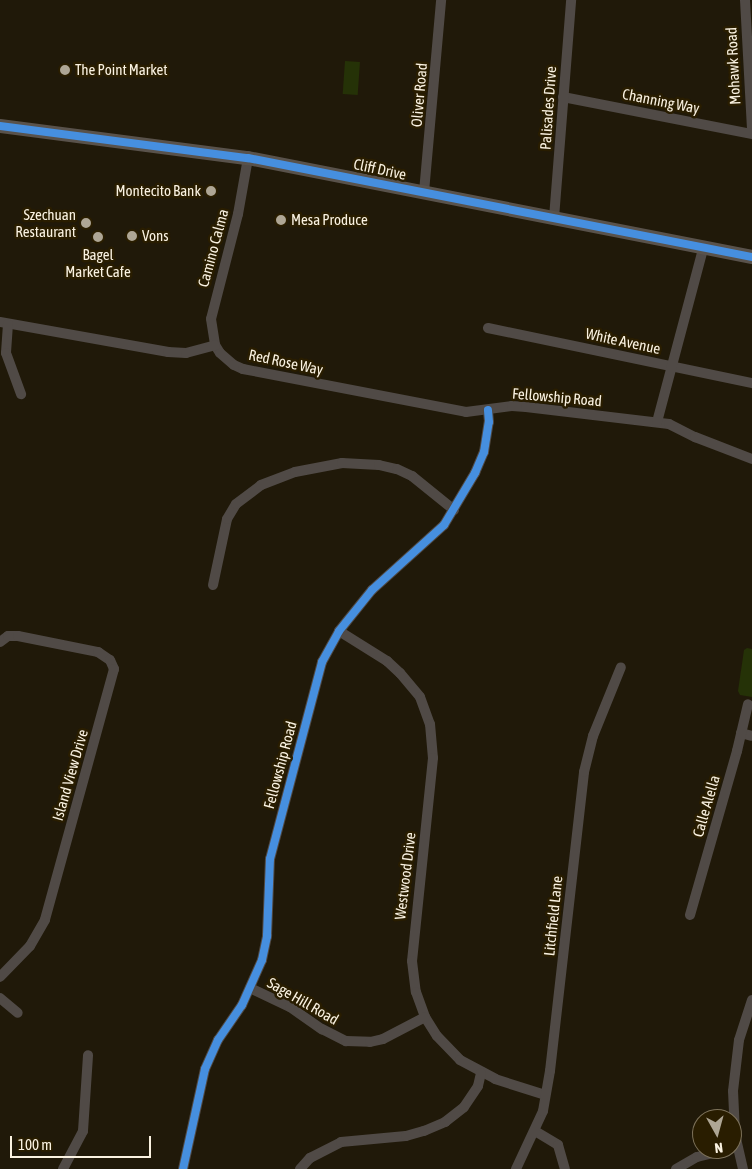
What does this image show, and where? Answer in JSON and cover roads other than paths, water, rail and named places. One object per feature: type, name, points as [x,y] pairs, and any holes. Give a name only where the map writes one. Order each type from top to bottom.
[{"type":"main road","name":"Cliff Drive","points":[[0,126],[248,158],[703,249],[752,257]]},
{"type":"street","name":"Oliver Road","points":[[424,192],[441,0]]},
{"type":"street","name":"Palisades Drive","points":[[554,218],[571,0]]},
{"type":"street","name":"Mohawk Road","points":[[743,0],[752,130]]},
{"type":"street","name":"Channing Way","points":[[563,97],[752,134]]},
{"type":"street","name":"Camino Calma","points":[[215,345],[211,320],[238,214],[248,158]]},
{"type":"street","points":[[703,249],[657,422],[669,424],[695,437],[752,459]]},
{"type":"street","points":[[21,394],[6,353],[4,323],[168,352],[186,352],[215,345]]},
{"type":"street","name":"White Avenue","points":[[488,328],[752,383]]},
{"type":"street","name":"Red Rose Way","points":[[215,345],[226,360],[243,369],[466,412],[488,410]]},
{"type":"street","name":"Fellowship Road","points":[[183,1169],[205,1069],[218,1040],[250,988],[265,950],[267,882],[274,841],[317,677],[328,649],[339,631],[372,590],[431,540],[444,525],[454,510],[484,452],[489,422],[488,410],[512,406],[657,422]]},
{"type":"street","points":[[213,585],[227,519],[236,504],[261,484],[295,472],[342,463],[379,465],[397,469],[412,476],[454,510]]},
{"type":"street","name":"Westwood Drive","points":[[339,631],[386,661],[400,673],[420,697],[430,724],[433,758],[412,961],[416,992],[425,1017],[448,1049],[481,1073],[545,1095]]},
{"type":"street","name":"Island View Drive","points":[[0,642],[8,636],[18,636],[102,653],[113,664],[113,674],[45,920],[30,946],[0,977]]},
{"type":"street","name":"Litchfield Lane","points":[[516,1169],[543,1112],[550,1071],[584,772],[593,736],[621,667]]},
{"type":"street","name":"Calle Alella","points":[[690,915],[742,733],[748,704]]},
{"type":"street","points":[[742,733],[752,736]]},
{"type":"street","name":"Sage Hill Road","points":[[250,988],[290,1007],[322,1030],[346,1041],[370,1042],[382,1039],[425,1017]]},
{"type":"street","points":[[0,998],[18,1013]]},
{"type":"street","points":[[733,1109],[735,1065],[752,1000]]},
{"type":"street","points":[[63,1169],[84,1131],[88,1056]]},
{"type":"street","points":[[300,1169],[310,1158],[341,1142],[406,1136],[445,1122],[455,1116],[468,1101],[478,1086],[481,1073]]},
{"type":"street","points":[[535,1131],[558,1145],[565,1169]]},
{"type":"street","points":[[676,1169],[695,1159]]},
{"type":"place","name":"The Point Market","points":[[65,70]]},
{"type":"place","name":"Montecito Bank","points":[[211,191]]},
{"type":"place","name":"Mesa Produce","points":[[281,220]]},
{"type":"place","name":"Szechuan Restaurant","points":[[86,223]]},
{"type":"place","name":"Vons","points":[[132,236]]},
{"type":"place","name":"Bagel Market Cafe","points":[[98,237]]}]
